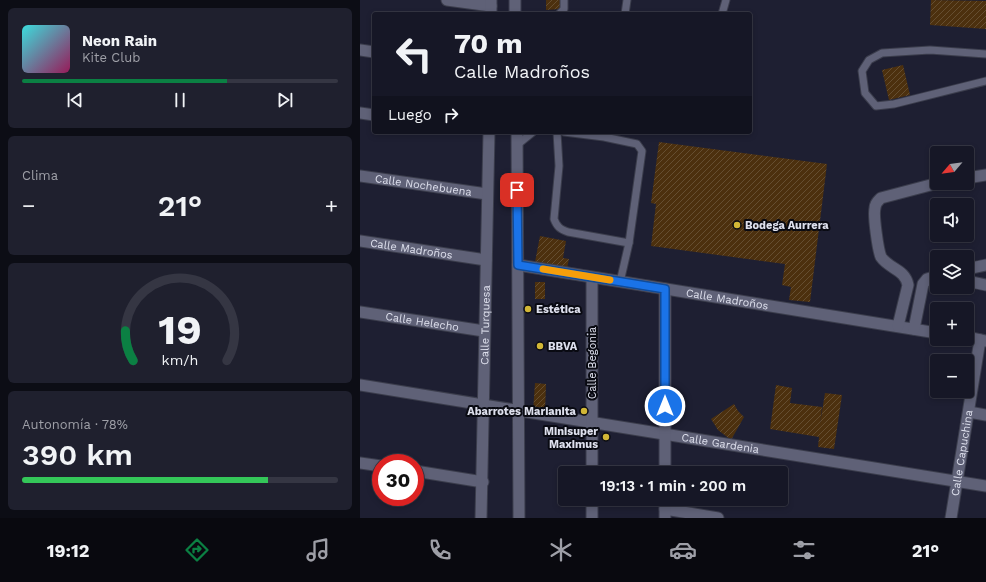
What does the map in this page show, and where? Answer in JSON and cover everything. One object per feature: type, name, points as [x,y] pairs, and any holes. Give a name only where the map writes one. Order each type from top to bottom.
[{"type":"street","points":[[447,0],[491,6]]},
{"type":"street","points":[[515,0],[515,12]]},
{"type":"street","points":[[360,50],[372,52]]},
{"type":"street","points":[[360,113],[372,115]]},
{"type":"street","name":"Calle Turquesa","points":[[481,518],[483,482],[484,331],[489,134]]},
{"type":"street","points":[[516,134],[519,518]]},
{"type":"street","points":[[974,177],[986,175]]},
{"type":"street","name":"Calle Nochebuena","points":[[360,176],[487,194]]},
{"type":"street","points":[[898,326],[908,285],[907,278],[888,264],[878,249],[874,210],[876,203],[881,198],[930,185]]},
{"type":"street","name":"Calle Madroños","points":[[360,241],[486,260]]},
{"type":"street","name":"Calle Madroños","points":[[518,265],[930,331]]},
{"type":"street","points":[[974,269],[986,266]]},
{"type":"street","name":"Calle Begonia","points":[[592,278],[592,466]]},
{"type":"street","points":[[914,329],[923,284],[927,279],[930,278]]},
{"type":"street","points":[[974,282],[986,285]]},
{"type":"street","points":[[665,289],[665,466]]},
{"type":"street","name":"Calle Helecho","points":[[360,312],[484,331]]},
{"type":"street","name":"Calle Capuchina","points":[[952,518],[968,412],[983,340]]},
{"type":"street","name":"Calle Gardenia","points":[[360,385],[986,486]]},
{"type":"street","points":[[968,412],[986,415]]},
{"type":"street","points":[[360,462],[372,464]]},
{"type":"street","points":[[424,472],[483,482]]},
{"type":"street","points":[[592,506],[592,518]]},
{"type":"street","points":[[665,509],[718,518]]},
{"type":"lane","points":[[561,12],[564,9],[564,0]]},
{"type":"lane","points":[[625,12],[627,0]]},
{"type":"lane","points":[[723,12],[726,0]]},
{"type":"lane","points":[[986,54],[930,50],[882,53],[869,60],[862,72],[865,93],[876,106],[894,104],[986,80]]},
{"type":"lane","points":[[517,145],[531,134]]},
{"type":"lane","points":[[557,134],[558,166],[554,219],[556,226],[561,230],[568,232],[629,243]]},
{"type":"lane","points":[[591,134],[605,135],[637,144],[642,151],[629,243],[620,282]]},
{"type":"building","points":[[546,0],[560,0],[560,9],[546,10]]},
{"type":"building","points":[[931,0],[986,1],[986,29],[930,25]]},
{"type":"building","points":[[903,65],[910,95],[889,100],[882,70]]},
{"type":"building","name":"Bodega Aurrera","points":[[659,142],[827,164],[810,302],[789,300],[791,287],[782,285],[785,264],[651,246],[656,204],[651,203]]},
{"type":"building","points":[[540,236],[566,241],[563,258],[569,259],[567,268],[535,262]]},
{"type":"building","points":[[535,282],[545,282],[545,299],[535,299]]},
{"type":"building","points":[[535,383],[546,384],[545,412],[533,412]]},
{"type":"building","points":[[776,385],[792,388],[790,403],[822,407],[820,424],[825,393],[842,395],[834,449],[818,447],[819,437],[770,429]]},
{"type":"building","points":[[734,404],[744,417],[731,440],[718,430],[711,419]]},
{"type":"slow traffic","points":[[543,269],[610,280]]},
{"type":"place","name":"Bodega Aurrera","points":[[737,225]]},
{"type":"place","name":"Estética","points":[[528,309]]},
{"type":"place","name":"BBVA","points":[[540,346]]},
{"type":"place","name":"Abarrotes Marianita","points":[[584,411]]},
{"type":"place","name":"Minisuper Maximus","points":[[606,437]]},
{"type":"route","points":[[517,190],[518,265],[665,289],[665,406]]}]
